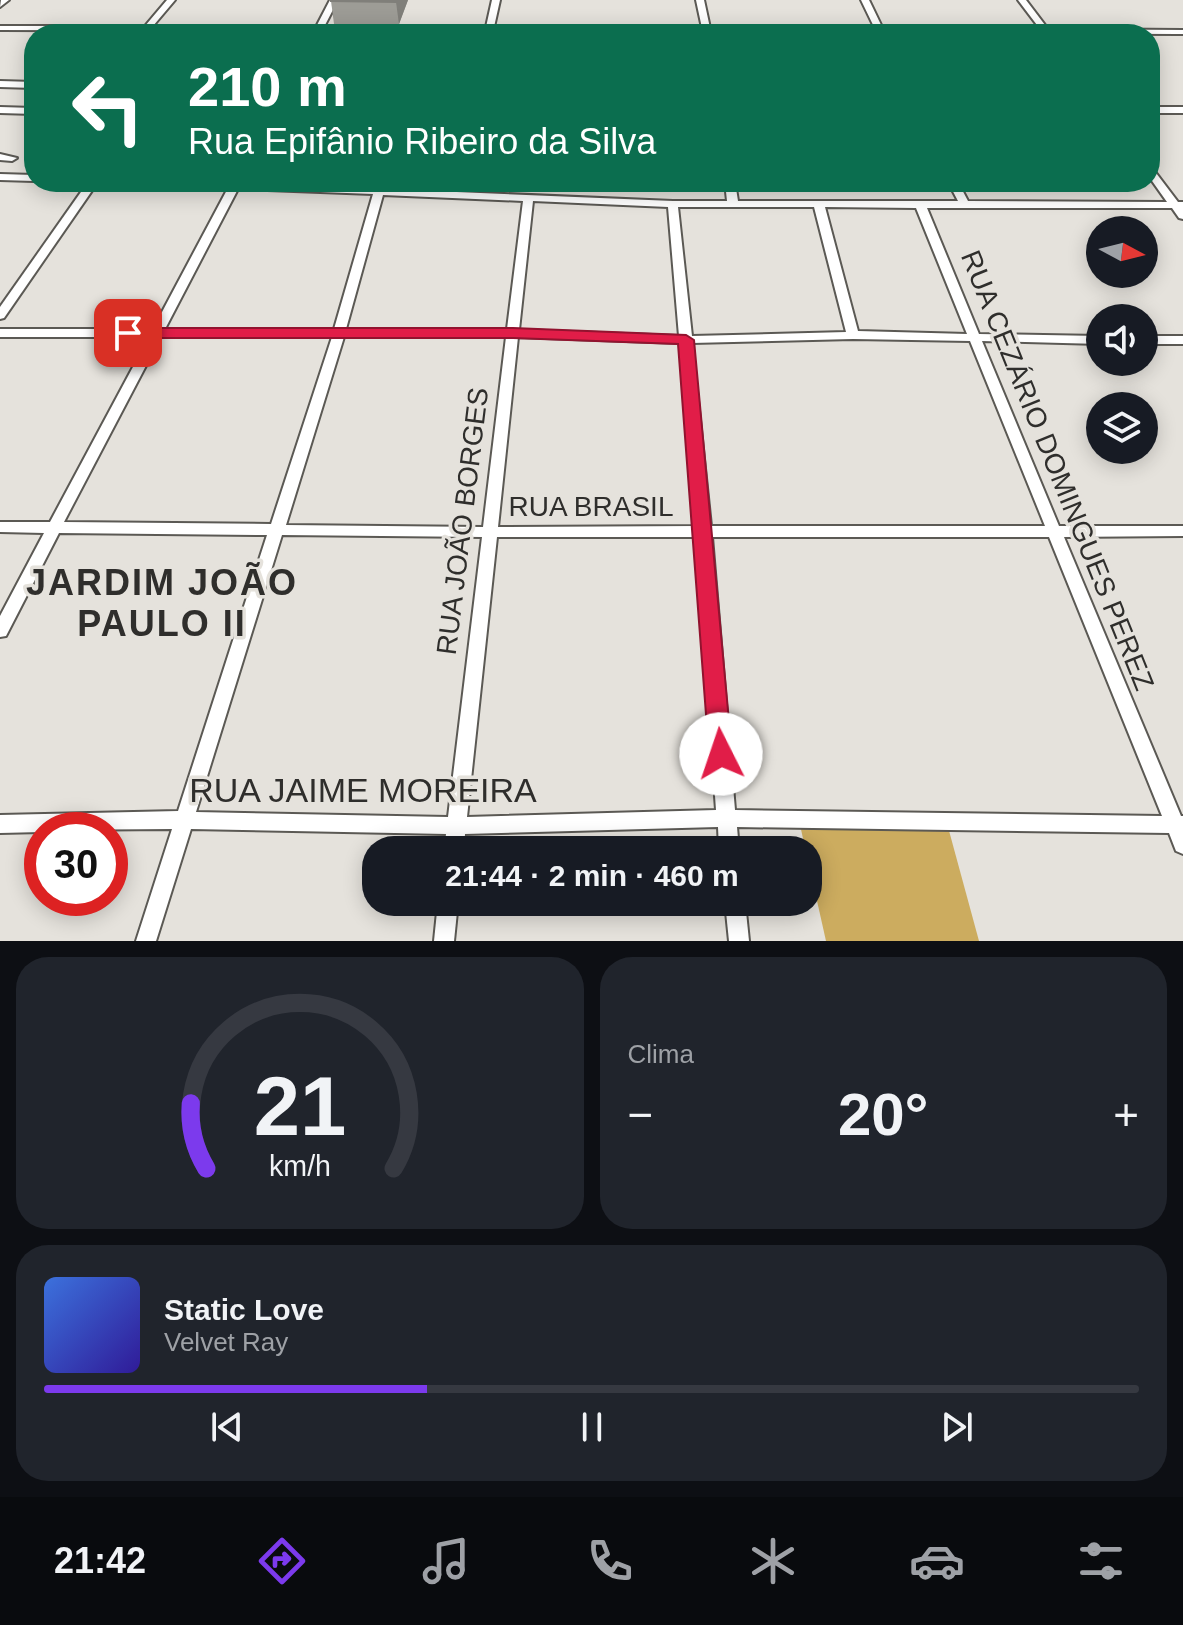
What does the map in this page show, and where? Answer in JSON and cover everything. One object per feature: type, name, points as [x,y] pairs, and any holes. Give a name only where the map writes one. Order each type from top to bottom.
[{"type":"street","points":[[0,5],[5,0]]},
{"type":"street","points":[[151,24],[171,0]]},
{"type":"street","points":[[321,24],[334,0]]},
{"type":"street","points":[[490,24],[496,0]]},
{"type":"street","points":[[700,0],[704,24]]},
{"type":"street","points":[[865,0],[877,24]]},
{"type":"street","points":[[1022,0],[1040,24]]},
{"type":"street","points":[[0,28],[24,28]]},
{"type":"street","points":[[1160,32],[1183,32]]},
{"type":"street","points":[[0,84],[24,85]]},
{"type":"street","points":[[0,110],[24,111]]},
{"type":"street","points":[[1160,110],[1183,110]]},
{"type":"street","points":[[0,177],[24,178]]},
{"type":"street","points":[[1160,183],[1179,205],[1183,216]]},
{"type":"street","points":[[0,315],[86,192]]},
{"type":"street","points":[[0,631],[232,192]]},
{"type":"street","points":[[146,941],[339,333],[379,192]]},
{"type":"street","points":[[424,192],[673,204],[1179,205]]},
{"type":"street","points":[[731,192],[733,205]]},
{"type":"street","points":[[958,192],[964,204]]},
{"type":"street","name":"RUA JOÃO BORGES","points":[[455,836],[487,532],[528,199]]},
{"type":"street","points":[[673,204],[704,532],[728,836]]},
{"type":"street","name":"RUA CEZÁRIO DOMINGUES PEREZ","points":[[920,204],[1179,825],[1183,845]]},
{"type":"street","points":[[819,205],[853,335]]},
{"type":"street","points":[[0,333],[513,333],[686,340],[853,335],[1086,340]]},
{"type":"street","points":[[1158,340],[1183,340]]},
{"type":"street","name":"RUA BRASIL","points":[[0,527],[487,532],[1183,531]]},
{"type":"street","name":"RUA JAIME MOREIRA","points":[[0,824],[182,820],[456,826],[726,818],[1179,825]]},
{"type":"street","points":[[444,941],[447,916]]},
{"type":"street","points":[[736,916],[739,941]]},
{"type":"shaded area","points":[[800,825],[948,827],[979,941],[826,941],[820,916],[822,836],[802,836]]},
{"type":"building","points":[[331,0],[397,0],[396,2]]},
{"type":"district","name":"JARDIM JOÃO PAULO II","points":[[162,602]]},
{"type":"route","points":[[128,333],[513,333],[686,340],[721,754]]}]
